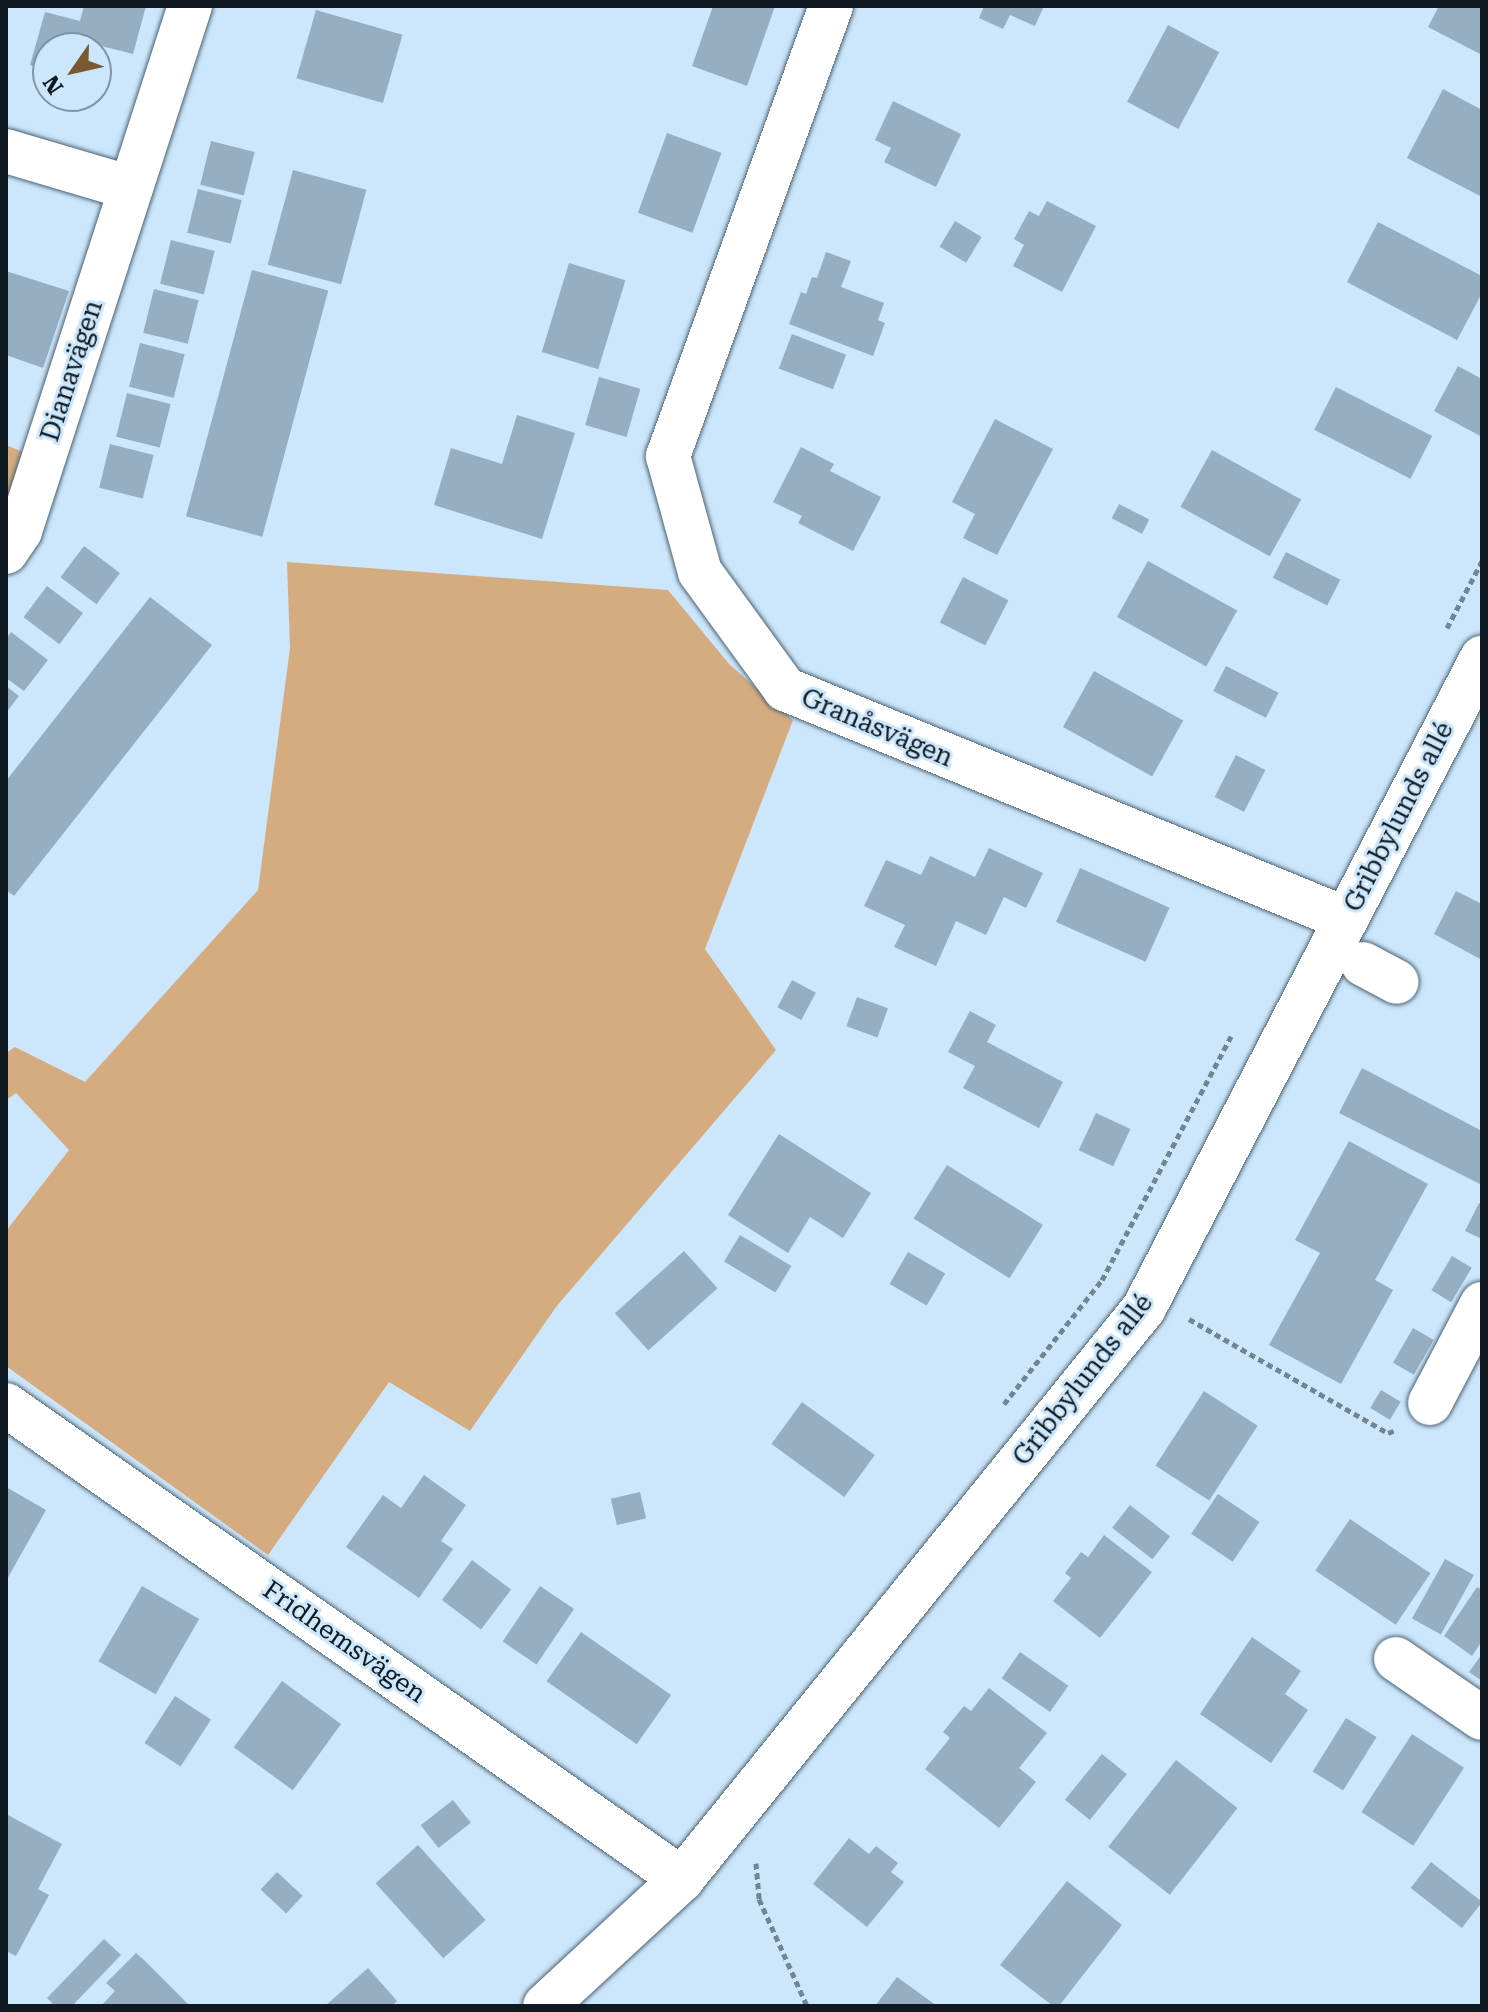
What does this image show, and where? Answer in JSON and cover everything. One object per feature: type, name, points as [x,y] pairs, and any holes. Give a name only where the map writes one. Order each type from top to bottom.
[{"type":"street","name":"Dianavägen","points":[[6,552],[20,531],[190,6]]},
{"type":"street","name":"Granåsvägen","points":[[831,6],[668,456],[700,572],[785,689],[1346,919]]},
{"type":"street","points":[[6,151],[131,188]]},
{"type":"street","name":"Gribbylunds allé","points":[[545,2006],[682,1879],[1144,1308],[1482,658]]},
{"type":"street","points":[[1430,1403],[1482,1304]]},
{"type":"street","name":"Fridhemsvägen","points":[[6,1405],[682,1879]]},
{"type":"street","points":[[1396,1659],[1482,1718]]},
{"type":"path","points":[[1445,632],[1482,561]]},
{"type":"path","points":[[1003,1406],[1102,1280],[1236,1026]]},
{"type":"path","points":[[1181,1314],[1388,1433],[1414,1424],[1430,1403]]},
{"type":"shaded area","points":[[6,445],[25,453],[6,500]]},
{"type":"shaded area","points":[[287,562],[668,590],[730,665],[793,720],[705,949],[776,1050],[556,1307],[470,1431],[389,1382],[268,1555],[6,1366],[6,1231],[69,1150],[16,1093],[6,1100],[6,1053],[15,1047],[85,1082],[258,890],[290,648]]},
{"type":"building","points":[[84,6],[146,6],[133,54],[112,49],[112,32],[39,32],[45,12],[80,21]]},
{"type":"building","points":[[713,6],[775,6],[747,86],[692,66]]},
{"type":"building","points":[[984,6],[1044,6],[1035,26],[1010,15],[1003,29],[979,18]]},
{"type":"building","points":[[1439,6],[1482,6],[1482,55],[1428,27]]},
{"type":"building","points":[[316,10],[403,35],[383,103],[296,78]]},
{"type":"building","points":[[1168,25],[1219,52],[1178,129],[1127,102]]},
{"type":"building","points":[[1443,89],[1482,110],[1482,197],[1407,158]]},
{"type":"building","points":[[893,101],[961,134],[936,187],[884,162],[891,148],[875,140]]},
{"type":"building","points":[[667,133],[722,153],[692,233],[638,213]]},
{"type":"building","points":[[211,141],[255,152],[244,196],[200,185]]},
{"type":"building","points":[[293,170],[366,190],[341,284],[268,265]]},
{"type":"building","points":[[198,189],[242,200],[231,244],[187,233]]},
{"type":"building","points":[[1047,201],[1096,226],[1062,292],[1013,266],[1024,245],[1014,239],[1029,211],[1039,216]]},
{"type":"building","points":[[955,221],[982,237],[966,263],[940,247]]},
{"type":"building","points":[[1378,222],[1482,276],[1482,293],[1457,340],[1347,282]]},
{"type":"building","points":[[171,240],[215,251],[204,295],[160,284]]},
{"type":"building","points":[[826,252],[851,261],[841,287],[884,303],[878,320],[885,323],[873,356],[789,324],[801,292],[806,294],[812,277],[817,278]]},
{"type":"building","points":[[569,263],[625,280],[598,369],[542,352]]},
{"type":"building","points":[[252,270],[328,290],[262,537],[186,516]]},
{"type":"building","points":[[6,271],[69,291],[43,368],[6,355]]},
{"type":"building","points":[[154,289],[199,300],[188,344],[143,333]]},
{"type":"building","points":[[792,334],[846,355],[833,389],[779,369]]},
{"type":"building","points":[[140,343],[185,354],[174,398],[129,387]]},
{"type":"building","points":[[1458,366],[1482,379],[1482,437],[1434,411]]},
{"type":"building","points":[[599,377],[640,389],[627,437],[585,425]]},
{"type":"building","points":[[1336,387],[1432,436],[1410,479],[1314,430]]},
{"type":"building","points":[[127,393],[171,404],[160,448],[116,437]]},
{"type":"building","points":[[517,415],[575,433],[542,539],[434,505],[451,448],[502,464]]},
{"type":"building","points":[[995,419],[1053,449],[997,555],[963,538],[975,514],[952,502]]},
{"type":"building","points":[[110,444],[154,455],[143,499],[99,488]]},
{"type":"building","points":[[801,447],[834,464],[830,471],[881,497],[853,551],[798,523],[802,516],[773,502]]},
{"type":"building","points":[[1212,450],[1301,499],[1270,556],[1180,507]]},
{"type":"building","points":[[1119,504],[1149,519],[1142,534],[1112,518]]},
{"type":"building","points":[[84,546],[120,573],[96,604],[61,577]]},
{"type":"building","points":[[1286,552],[1340,580],[1327,606],[1273,578]]},
{"type":"building","points":[[1148,561],[1237,610],[1206,666],[1117,617]]},
{"type":"building","points":[[963,577],[1008,600],[985,646],[940,622]]},
{"type":"building","points":[[47,586],[83,613],[59,644],[24,617]]},
{"type":"building","points":[[150,597],[212,645],[14,896],[6,890],[6,781]]},
{"type":"building","points":[[11,632],[48,660],[24,691],[6,678],[6,639]]},
{"type":"building","points":[[1226,666],[1279,693],[1266,718],[1213,691]]},
{"type":"building","points":[[1094,671],[1183,720],[1152,776],[1063,727]]},
{"type":"building","points":[[6,686],[19,696],[6,713]]},
{"type":"building","points":[[1236,755],[1265,770],[1244,812],[1215,797]]},
{"type":"building","points":[[989,848],[1043,873],[1026,908],[1004,897],[986,935],[956,921],[936,966],[894,947],[905,925],[864,906],[886,860],[921,875],[930,856],[975,877]]},
{"type":"building","points":[[1080,868],[1170,908],[1146,962],[1056,922]]},
{"type":"building","points":[[1456,891],[1482,904],[1482,960],[1434,934]]},
{"type":"building","points":[[792,980],[816,993],[801,1020],[777,1007]]},
{"type":"building","points":[[857,997],[888,1008],[877,1037],[846,1026]]},
{"type":"building","points":[[970,1011],[996,1025],[987,1042],[1063,1082],[1039,1128],[963,1088],[975,1066],[948,1052]]},
{"type":"building","points":[[1362,1068],[1482,1131],[1482,1185],[1339,1113]]},
{"type":"building","points":[[1096,1113],[1130,1129],[1113,1166],[1079,1150]]},
{"type":"building","points":[[779,1134],[871,1193],[843,1238],[810,1217],[788,1253],[728,1215]]},
{"type":"building","points":[[1349,1141],[1428,1184],[1375,1280],[1393,1290],[1341,1384],[1269,1345],[1320,1253],[1295,1240]]},
{"type":"building","points":[[947,1165],[1043,1225],[1009,1278],[914,1218]]},
{"type":"building","points":[[1479,1203],[1482,1204],[1482,1239],[1465,1231]]},
{"type":"building","points":[[740,1235],[791,1266],[775,1292],[724,1262]]},
{"type":"building","points":[[684,1251],[717,1288],[648,1350],[615,1313]]},
{"type":"building","points":[[908,1252],[945,1274],[927,1306],[890,1284]]},
{"type":"building","points":[[1452,1256],[1472,1268],[1451,1302],[1431,1290]]},
{"type":"building","points":[[1413,1328],[1434,1340],[1414,1375],[1393,1363]]},
{"type":"building","points":[[1381,1390],[1401,1402],[1390,1420],[1370,1408]]},
{"type":"building","points":[[1204,1391],[1258,1426],[1209,1500],[1156,1466]]},
{"type":"building","points":[[802,1402],[875,1455],[844,1497],[771,1444]]},
{"type":"building","points":[[424,1475],[466,1505],[441,1541],[453,1549],[419,1598],[346,1547],[383,1495],[401,1508]]},
{"type":"building","points":[[6,1487],[46,1510],[6,1581]]},
{"type":"building","points":[[640,1492],[646,1518],[617,1525],[611,1499]]},
{"type":"building","points":[[1218,1494],[1259,1522],[1233,1562],[1191,1534]]},
{"type":"building","points":[[1130,1505],[1170,1536],[1152,1559],[1112,1528]]},
{"type":"building","points":[[1350,1519],[1430,1573],[1396,1625],[1315,1570]]},
{"type":"building","points":[[1104,1535],[1152,1572],[1100,1638],[1053,1601],[1071,1578],[1065,1573],[1081,1552],[1088,1557]]},
{"type":"building","points":[[1445,1559],[1474,1575],[1441,1634],[1412,1618]]},
{"type":"building","points":[[472,1560],[511,1589],[481,1629],[442,1600]]},
{"type":"building","points":[[142,1586],[199,1619],[156,1694],[98,1661]]},
{"type":"building","points":[[540,1586],[574,1609],[537,1664],[503,1642]]},
{"type":"building","points":[[1477,1587],[1482,1590],[1482,1641],[1472,1656],[1444,1636]]},
{"type":"building","points":[[581,1632],[671,1695],[637,1744],[547,1681]]},
{"type":"building","points":[[1252,1637],[1301,1671],[1285,1694],[1308,1710],[1271,1763],[1200,1714]]},
{"type":"building","points":[[1020,1652],[1068,1686],[1050,1712],[1002,1678]]},
{"type":"building","points":[[1482,1654],[1482,1681],[1469,1672]]},
{"type":"building","points":[[282,1681],[341,1724],[293,1790],[234,1747]]},
{"type":"building","points":[[989,1688],[1047,1733],[1019,1768],[1036,1782],[999,1828],[925,1769],[950,1738],[943,1732],[964,1706],[971,1711]]},
{"type":"building","points":[[175,1696],[211,1719],[181,1766],[145,1743]]},
{"type":"building","points":[[1346,1718],[1377,1737],[1343,1791],[1313,1771]]},
{"type":"building","points":[[1412,1734],[1464,1768],[1413,1846],[1361,1812]]},
{"type":"building","points":[[1102,1754],[1127,1774],[1090,1820],[1065,1800]]},
{"type":"building","points":[[1176,1760],[1237,1808],[1170,1895],[1108,1847]]},
{"type":"building","points":[[453,1800],[471,1823],[439,1848],[421,1825]]},
{"type":"building","points":[[6,1814],[62,1844],[38,1889],[49,1895],[16,1956],[6,1951]]},
{"type":"building","points":[[849,1838],[869,1854],[876,1846],[898,1863],[891,1872],[904,1882],[867,1927],[813,1884]]},
{"type":"building","points":[[418,1845],[486,1920],[443,1958],[376,1883]]},
{"type":"building","points":[[1431,1862],[1482,1902],[1462,1928],[1411,1888]]},
{"type":"building","points":[[277,1872],[303,1896],[286,1913],[261,1890]]},
{"type":"building","points":[[1067,1881],[1122,1925],[1059,2006],[1053,2006],[1000,1965]]},
{"type":"building","points":[[104,1939],[121,1955],[72,2006],[55,2006],[47,1998]]},
{"type":"building","points":[[136,1953],[190,2006],[101,2006],[115,1991],[106,1983]]},
{"type":"building","points":[[368,1968],[397,2001],[392,2006],[325,2006]]},
{"type":"building","points":[[897,1977],[937,2006],[875,2006]]}]
